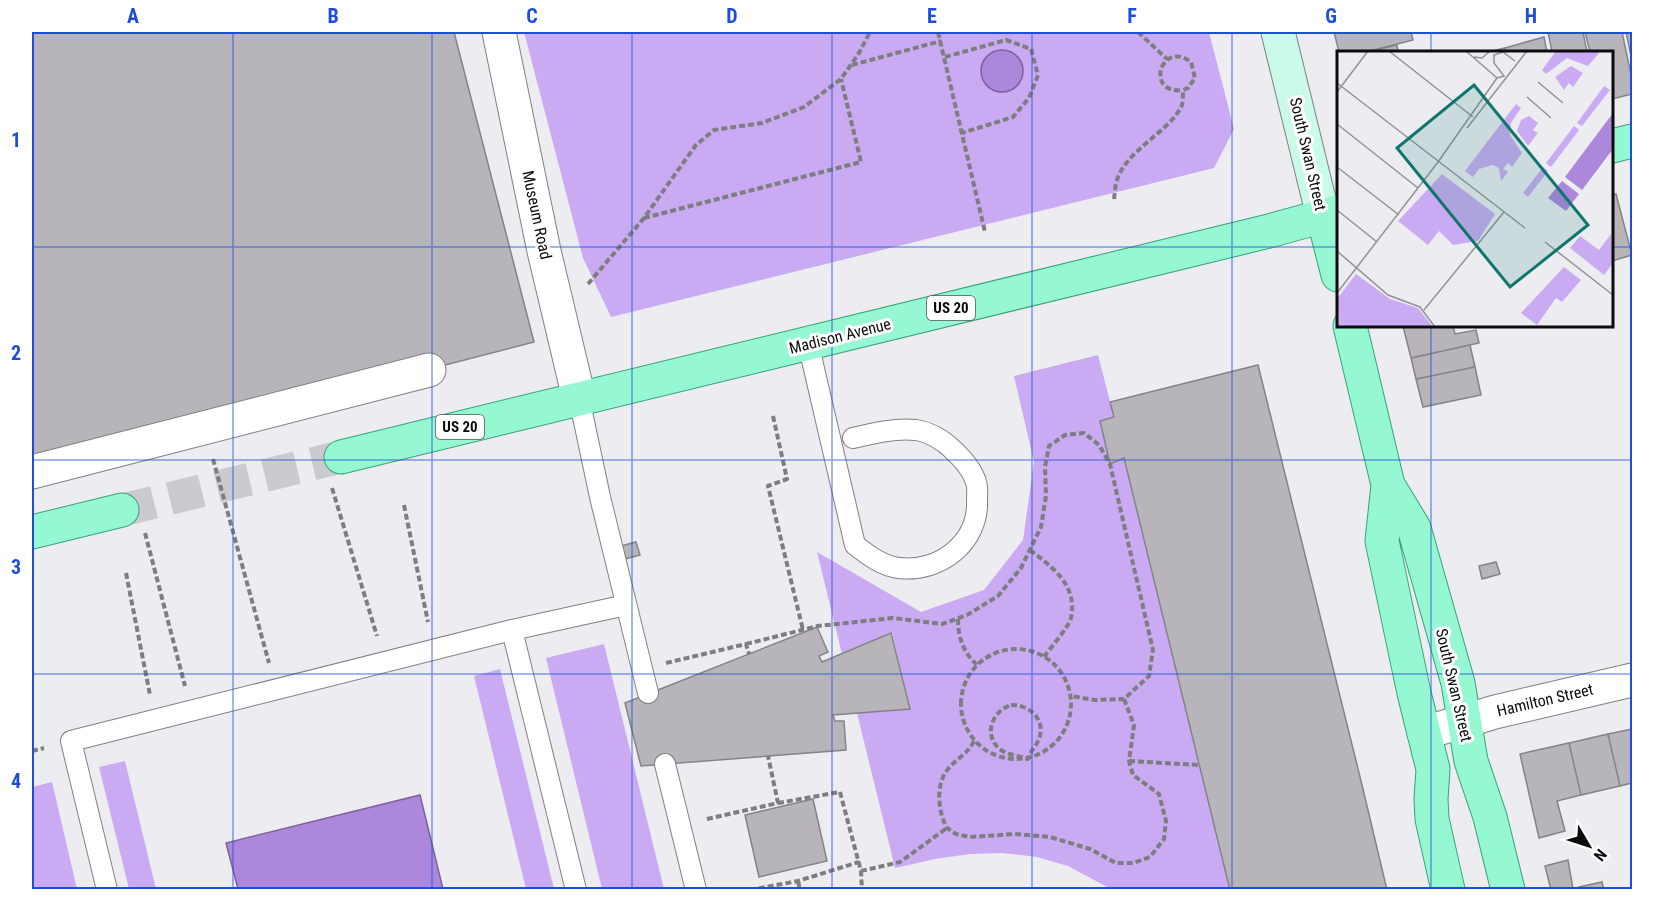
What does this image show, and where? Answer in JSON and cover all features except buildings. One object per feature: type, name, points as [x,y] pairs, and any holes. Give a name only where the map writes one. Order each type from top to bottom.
[{"type":"main road","points":[[1613,146],[1632,141]]},
{"type":"main road","name":"Madison Avenue","points":[[335,469],[579,398],[808,344],[1330,214]]},
{"type":"main road","name":"South Swan Street","points":[[1330,214],[1337,267]]},
{"type":"main road","name":"South Swan Street","points":[[1350,327],[1388,485],[1414,528],[1458,682],[1471,761],[1490,817],[1508,890]]},
{"type":"main road","name":"South Swan Street","points":[[1388,485],[1382,541],[1433,770],[1431,799],[1434,832],[1448,890]]},
{"type":"main road","points":[[32,532],[133,520]]},
{"type":"street","name":"Museum Road","points":[[499,32],[544,251],[579,398]]},
{"type":"street","name":"South Swan Street","points":[[1278,32],[1330,214]]},
{"type":"street","points":[[32,472],[429,370]]},
{"type":"street","name":"Hamilton Street","points":[[1424,733],[1495,711],[1632,680]]},
{"type":"lane","points":[[808,344],[855,545],[875,560],[897,568],[923,568],[948,558],[968,538],[977,511],[976,483],[964,459],[943,440],[918,430],[886,431],[853,438]]},
{"type":"lane","points":[[579,398],[600,497],[648,693]]},
{"type":"lane","points":[[107,890],[71,741],[512,630],[626,606]]},
{"type":"lane","points":[[512,630],[576,890]]},
{"type":"lane","points":[[665,764],[696,890]]},
{"type":"path","points":[[585,288],[644,218],[696,145],[714,130],[762,123],[804,106],[841,78],[870,32]]},
{"type":"path","points":[[938,32],[985,232]]},
{"type":"path","points":[[1138,32],[1167,59]]},
{"type":"path","points":[[945,57],[1006,40],[1031,49],[1038,75],[1029,98],[1013,117],[962,133]]},
{"type":"path","points":[[851,65],[941,41]]},
{"type":"path","points":[[1181,57],[1191,62],[1195,78],[1188,88],[1183,90],[1168,89],[1162,82],[1160,70],[1167,59],[1181,57]]},
{"type":"path","points":[[644,218],[861,162],[841,78]]},
{"type":"path","points":[[1114,199],[1117,179],[1146,141],[1166,125],[1182,105],[1183,90]]},
{"type":"path","points":[[773,416],[787,479],[768,486],[803,630]]},
{"type":"path","points":[[642,669],[818,626],[893,618],[942,624],[958,619],[998,596],[1021,568],[1041,527],[1046,496],[1045,467],[1049,446],[1065,435],[1084,433],[1099,445],[1110,464],[1154,650],[1149,676],[1124,699],[1095,700],[1070,696]]},
{"type":"path","points":[[212,457],[261,633]]},
{"type":"path","points":[[335,469],[368,606]]},
{"type":"path","points":[[404,506],[423,595]]},
{"type":"path","points":[[133,520],[178,655]]},
{"type":"path","points":[[1030,550],[1062,576],[1071,597],[1071,619],[1044,657]]},
{"type":"path","points":[[126,573],[146,675]]},
{"type":"path","points":[[958,619],[958,635],[968,657],[977,665]]},
{"type":"path","points":[[746,644],[749,654]]},
{"type":"path","points":[[1009,649],[1028,650],[1044,657],[1057,667],[1066,680],[1071,712],[1066,728],[1056,742],[1043,752],[1028,759],[1013,760],[999,757],[974,741],[965,727],[961,711],[961,694],[967,678],[977,665],[992,654],[1009,649]]},
{"type":"path","points":[[974,741],[969,751],[946,770],[941,784],[939,806],[947,828],[956,834],[970,837],[1015,834],[1050,837],[1090,849],[1116,863],[1133,863],[1150,857],[1164,839],[1166,821],[1159,794],[1133,775],[1129,761],[1134,725],[1124,699]]},
{"type":"path","points":[[1019,705],[1034,712],[1038,719],[1040,735],[1028,759],[1001,750],[991,736],[993,720],[1003,708],[1019,705]]},
{"type":"path","points":[[768,756],[778,802]]},
{"type":"path","points":[[1129,761],[1199,765]]},
{"type":"path","points":[[680,825],[778,802],[840,792],[861,871],[862,890]]},
{"type":"path","points":[[861,871],[900,862],[947,828]]},
{"type":"path","points":[[750,890],[798,881],[858,862]]},
{"type":"path","points":[[798,881],[800,890]]},
{"type":"shaded area","points":[[524,32],[1209,32],[1234,129],[1214,168],[611,317],[583,258]]},
{"type":"shaded area","points":[[1002,50],[1017,56],[1023,71],[1017,86],[1002,92],[987,86],[981,71],[987,56]]},
{"type":"shaded area","points":[[1098,355],[1114,417],[1100,421],[1110,461],[1124,458],[1230,889],[1111,889],[1068,866],[1037,857],[1002,853],[970,854],[895,868],[857,713],[910,709],[892,633],[842,654],[817,552],[921,612],[984,590],[1023,540],[1034,462],[1014,376]]},
{"type":"shaded area","points":[[604,644],[664,889],[602,889],[546,658]]},
{"type":"shaded area","points":[[500,669],[554,889],[526,889],[474,676]]},
{"type":"shaded area","points":[[125,761],[156,889],[129,889],[99,767]]},
{"type":"shaded area","points":[[52,782],[77,889],[32,889],[32,787]]},
{"type":"shaded area","points":[[420,795],[443,889],[238,889],[226,843]]},
{"type":"tunnel","points":[[122,510],[341,457]]}]
